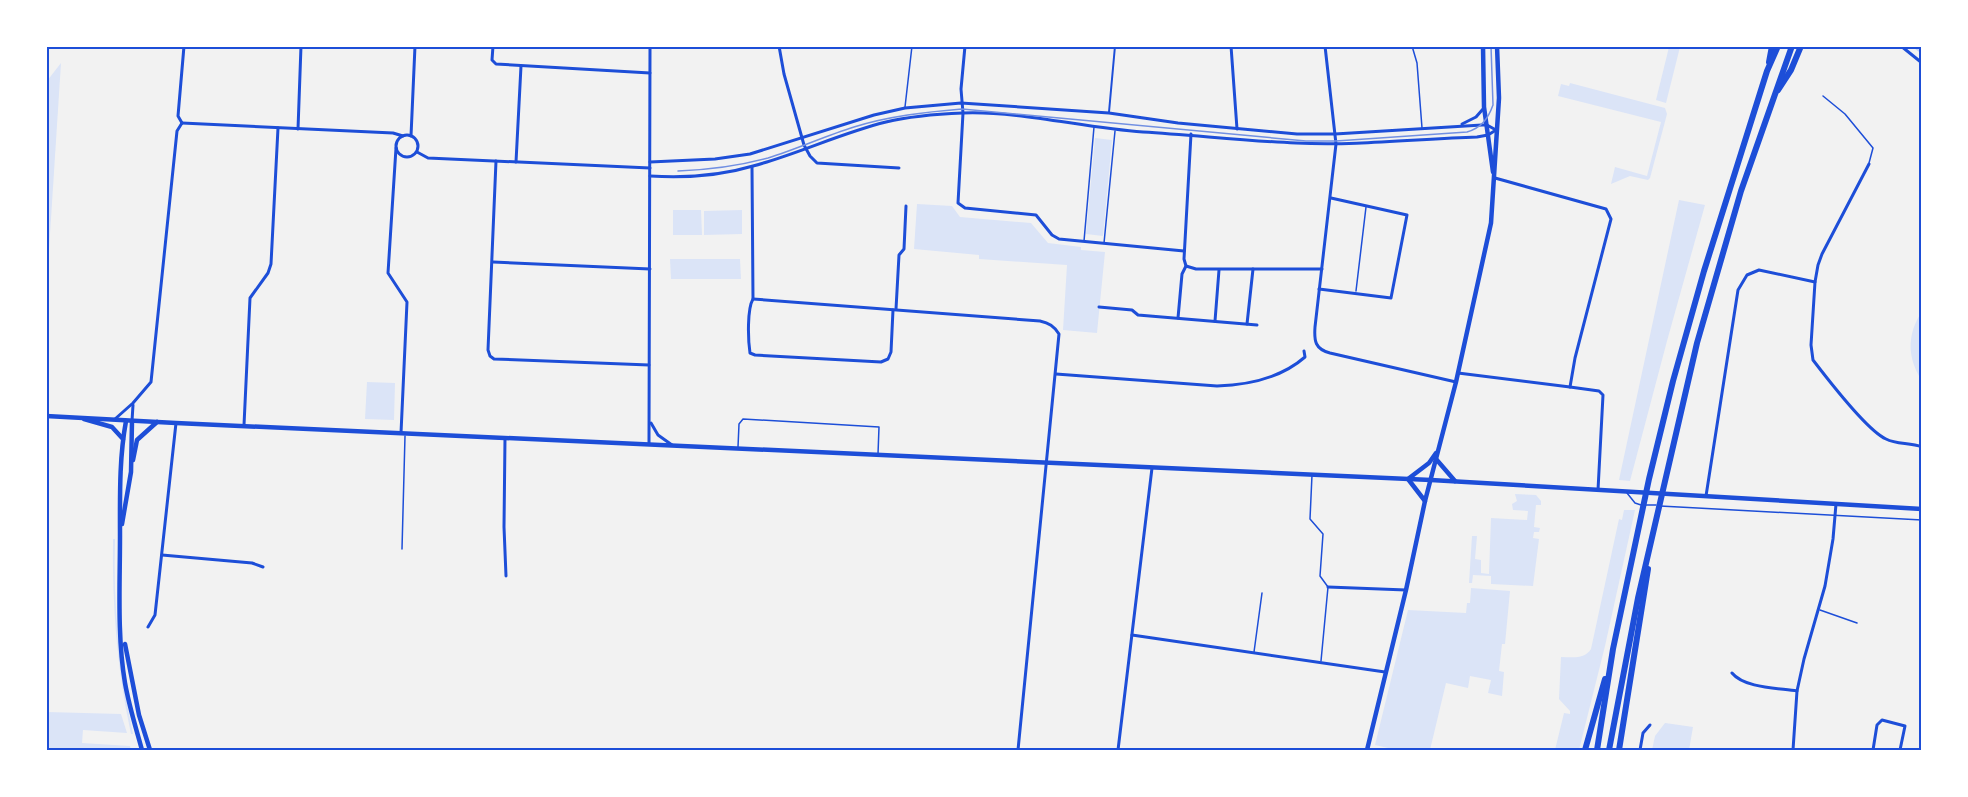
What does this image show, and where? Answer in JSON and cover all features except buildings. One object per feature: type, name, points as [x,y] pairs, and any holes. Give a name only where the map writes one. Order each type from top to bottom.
[{"type":"highway","points":[[1597,750],[1614,649],[1651,471],[1704,271],[1767,71],[1772,46]]},
{"type":"highway","points":[[1767,71],[1778,46]]},
{"type":"highway","points":[[1609,750],[1625,658],[1653,532],[1710,296],[1741,191],[1792,46]]},
{"type":"highway","points":[[1772,100],[1791,70],[1801,46]]},
{"type":"highway","points":[[1619,750],[1653,532]]},
{"type":"highway","points":[[1585,750],[1614,649]]},
{"type":"main road","points":[[1483,46],[1484,107],[1491,165],[1495,178]]},
{"type":"main road","points":[[1367,750],[1425,501],[1456,382],[1489,232],[1495,178],[1499,98],[1497,46]]},
{"type":"main road","points":[[46,416],[1455,481],[1922,509]]},
{"type":"main road","points":[[78,417],[112,427],[123,439]]},
{"type":"main road","points":[[129,421],[123,439],[119,499],[118,582],[125,682],[142,750]]},
{"type":"main road","points":[[129,421],[131,472]]},
{"type":"main road","points":[[120,535],[137,440],[157,422]]},
{"type":"main road","points":[[1408,479],[1429,463],[1438,450]]},
{"type":"main road","points":[[1436,459],[1455,481]]},
{"type":"main road","points":[[1408,479],[1425,501]]},
{"type":"main road","points":[[120,624],[139,715],[150,750]]},
{"type":"street","points":[[182,123],[178,116],[184,46]]},
{"type":"street","points":[[298,129],[301,46]]},
{"type":"street","points":[[411,136],[415,46]]},
{"type":"street","points":[[493,46],[492,60],[496,64],[650,73]]},
{"type":"street","points":[[649,444],[650,46]]},
{"type":"street","points":[[779,46],[784,74],[802,138],[810,156],[818,163],[899,168]]},
{"type":"street","points":[[965,46],[958,202],[961,206],[1036,215],[1056,238],[1184,251]]},
{"type":"street","points":[[1109,113],[1115,46]]},
{"type":"street","points":[[1231,46],[1237,129]]},
{"type":"street","points":[[1325,46],[1336,144],[1314,339],[1318,347],[1330,353],[1456,382]]},
{"type":"street","points":[[1901,46],[1922,63]]},
{"type":"street","points":[[516,162],[521,66]]},
{"type":"street","points":[[650,162],[709,160],[742,155],[905,108],[961,103],[1109,113],[1297,134],[1487,125],[1496,130],[1488,135],[1336,144],[1294,143],[1115,129],[963,113],[895,120],[859,129],[752,167],[704,175],[650,176]]},
{"type":"street","points":[[1460,126],[1476,117],[1484,107]]},
{"type":"street","points":[[182,123],[393,132],[411,136],[417,141],[417,152],[408,158],[402,156],[396,148]]},
{"type":"street","points":[[113,420],[133,404],[151,382],[177,131],[182,123]]},
{"type":"street","points":[[244,425],[250,298],[268,273],[271,264],[278,128]]},
{"type":"street","points":[[1178,318],[1182,274],[1186,266],[1184,251],[1191,134]]},
{"type":"street","points":[[403,136],[399,139],[396,148],[388,273],[407,302],[403,433]]},
{"type":"street","points":[[417,152],[428,158],[650,168]]},
{"type":"street","points":[[496,161],[488,350],[491,357],[650,365]]},
{"type":"street","points":[[1869,164],[1818,265],[1811,353],[1813,360],[1821,370],[1880,436],[1896,443],[1922,447]]},
{"type":"street","points":[[752,167],[753,299],[749,337],[750,352],[755,355],[881,362],[888,359],[891,352],[899,255],[904,249],[906,206]]},
{"type":"street","points":[[1495,178],[1606,209],[1610,214],[1611,219],[1575,358],[1570,387]]},
{"type":"street","points":[[1320,289],[1391,298],[1407,215],[1331,198]]},
{"type":"street","points":[[492,262],[650,269]]},
{"type":"street","points":[[1186,266],[1196,269],[1220,270],[1322,269]]},
{"type":"street","points":[[1247,324],[1253,269]]},
{"type":"street","points":[[1215,321],[1220,270]]},
{"type":"street","points":[[1706,496],[1732,323],[1738,290],[1743,280],[1747,275],[1759,270],[1815,282]]},
{"type":"street","points":[[753,299],[1047,322],[1054,326],[1059,334],[1018,750]]},
{"type":"street","points":[[1100,307],[1132,310],[1138,315],[1257,325]]},
{"type":"street","points":[[1056,374],[1217,386],[1241,385],[1274,375],[1287,368],[1305,357],[1304,351]]},
{"type":"street","points":[[1458,373],[1599,391],[1603,395],[1598,490]]},
{"type":"street","points":[[129,421],[133,404]]},
{"type":"street","points":[[649,417],[654,430],[672,445]]},
{"type":"street","points":[[148,627],[155,615],[176,423]]},
{"type":"street","points":[[506,438],[506,576]]},
{"type":"street","points":[[1118,750],[1152,468]]},
{"type":"street","points":[[1794,750],[1793,732],[1797,691],[1831,557],[1836,504]]},
{"type":"street","points":[[162,555],[252,563],[263,567]]},
{"type":"street","points":[[1328,586],[1406,590]]},
{"type":"street","points":[[1132,635],[1386,672]]},
{"type":"street","points":[[1732,673],[1736,678],[1747,683],[1797,691]]},
{"type":"street","points":[[1873,750],[1877,725],[1882,720],[1905,726],[1900,750]]},
{"type":"street","points":[[1640,750],[1643,733],[1650,725]]},
{"type":"lane","points":[[905,108],[912,46]]},
{"type":"lane","points":[[1412,46],[1417,63],[1422,128]]},
{"type":"lane","points":[[1823,96],[1851,120],[1873,148],[1869,164]]},
{"type":"lane","points":[[1084,242],[1094,127]]},
{"type":"lane","points":[[1104,244],[1115,129]]},
{"type":"lane","points":[[1356,293],[1366,206]]},
{"type":"lane","points":[[738,448],[740,422],[743,419],[879,427],[878,455]]},
{"type":"lane","points":[[402,549],[403,433]]},
{"type":"lane","points":[[1312,475],[1310,519],[1323,534],[1320,576],[1328,586],[1321,662]]},
{"type":"lane","points":[[1627,492],[1632,501],[1638,505],[1922,520]]},
{"type":"lane","points":[[1254,653],[1262,593]]},
{"type":"lane","points":[[1819,610],[1857,623]]},
{"type":"shaded area","points":[[1669,47],[1680,47],[1666,103],[1656,100]]},
{"type":"shaded area","points":[[61,63],[47,281],[47,81]]},
{"type":"shaded area","points":[[1570,83],[1665,108],[1667,114],[1648,180],[1630,176],[1611,184],[1615,167],[1647,176],[1661,122],[1558,96],[1561,84],[1569,86]]},
{"type":"shaded area","points":[[1095,138],[1112,140],[1103,236],[1086,234]]},
{"type":"shaded area","points":[[1679,200],[1705,205],[1630,481],[1619,480]]},
{"type":"shaded area","points":[[917,204],[952,206],[960,217],[1031,223],[1048,243],[1105,252],[1097,333],[1063,330],[1067,265],[979,259],[979,255],[914,249]]},
{"type":"shaded area","points":[[673,210],[701,210],[702,235],[673,235]]},
{"type":"shaded area","points":[[742,210],[742,234],[704,235],[704,211]]},
{"type":"shaded area","points":[[670,259],[740,259],[741,279],[671,279]]},
{"type":"shaded area","points":[[1921,313],[1922,375],[1919,376],[1912,360],[1911,336]]},
{"type":"shaded area","points":[[367,382],[395,383],[394,420],[365,419]]},
{"type":"shaded area","points":[[1515,494],[1536,495],[1541,501],[1541,505],[1536,505],[1534,527],[1540,528],[1539,532],[1534,532],[1533,538],[1539,539],[1533,586],[1491,584],[1491,576],[1473,575],[1472,583],[1469,583],[1472,536],[1477,536],[1475,559],[1481,560],[1481,573],[1489,574],[1491,518],[1527,520],[1528,511],[1513,510],[1512,504],[1517,501]]},
{"type":"shaded area","points":[[1624,510],[1635,510],[1579,750],[1555,750],[1564,713],[1570,714],[1559,699],[1561,657],[1585,655],[1591,649],[1619,519],[1622,520]]},
{"type":"shaded area","points":[[113,539],[115,539],[118,637],[133,734],[131,734],[126,709],[116,637]]},
{"type":"shaded area","points":[[1471,588],[1510,591],[1505,644],[1502,644],[1499,671],[1504,672],[1502,696],[1488,693],[1491,680],[1470,676],[1468,688],[1446,683],[1430,750],[1397,750],[1375,745],[1408,610],[1466,613],[1467,603],[1470,603]]},
{"type":"shaded area","points":[[47,712],[121,714],[127,733],[83,730],[82,743],[130,746],[131,750],[47,750]]},
{"type":"shaded area","points":[[1665,723],[1693,727],[1689,750],[1652,750],[1655,736]]},
{"type":"waterway","points":[[1913,46],[1922,53]]},
{"type":"tram line","points":[[678,171],[712,169],[746,163],[768,158],[867,123],[908,115],[962,109],[1306,141],[1467,132],[1483,122],[1493,105],[1491,46]]}]
